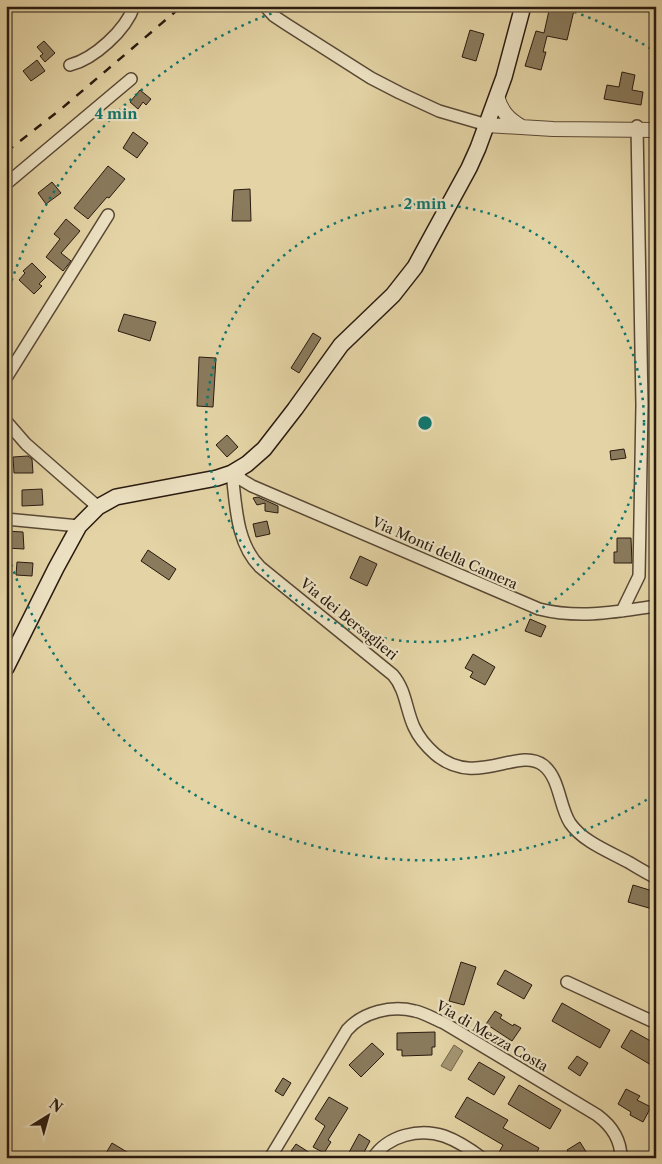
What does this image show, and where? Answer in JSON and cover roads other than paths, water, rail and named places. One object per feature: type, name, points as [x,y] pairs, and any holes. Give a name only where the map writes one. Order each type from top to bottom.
[{"type":"main road","points":[[6,668],[79,526],[98,507],[120,496],[208,480],[233,472],[247,464],[264,449],[296,409],[341,345],[381,307],[409,275],[469,168],[488,125],[524,6]]},
{"type":"street","points":[[70,65],[89,57],[111,39],[126,23],[134,6]]},
{"type":"street","points":[[265,6],[274,16],[286,24],[387,87],[439,111],[488,125],[656,130]]},
{"type":"street","points":[[6,184],[130,79]]},
{"type":"street","points":[[497,96],[506,116],[522,127]]},
{"type":"street","points":[[622,611],[639,576],[642,405],[636,128]]},
{"type":"street","points":[[6,378],[108,215]]},
{"type":"street","points":[[6,421],[26,444],[98,507]]},
{"type":"street","name":"Via Monti della Camera","points":[[233,472],[252,486],[539,609],[575,615],[656,606]]},
{"type":"street","name":"Via dei Bersaglieri","points":[[233,472],[240,530],[250,555],[260,567],[393,675],[401,686],[416,731],[430,749],[448,763],[468,769],[501,766],[527,759],[541,763],[552,778],[567,818],[577,831],[592,842],[656,878]]},
{"type":"street","points":[[6,519],[79,526]]},
{"type":"street","points":[[568,982],[656,1023]]},
{"type":"street","name":"Via di Mezza Costa","points":[[270,1158],[347,1030],[365,1016],[398,1009],[418,1012],[444,1023],[597,1115],[615,1133],[621,1149],[621,1158]]},
{"type":"street","points":[[373,1158],[380,1148],[398,1138],[427,1133],[448,1138],[482,1158]]},
{"type":"railway","points":[[6,152],[61,109],[182,6]]}]
